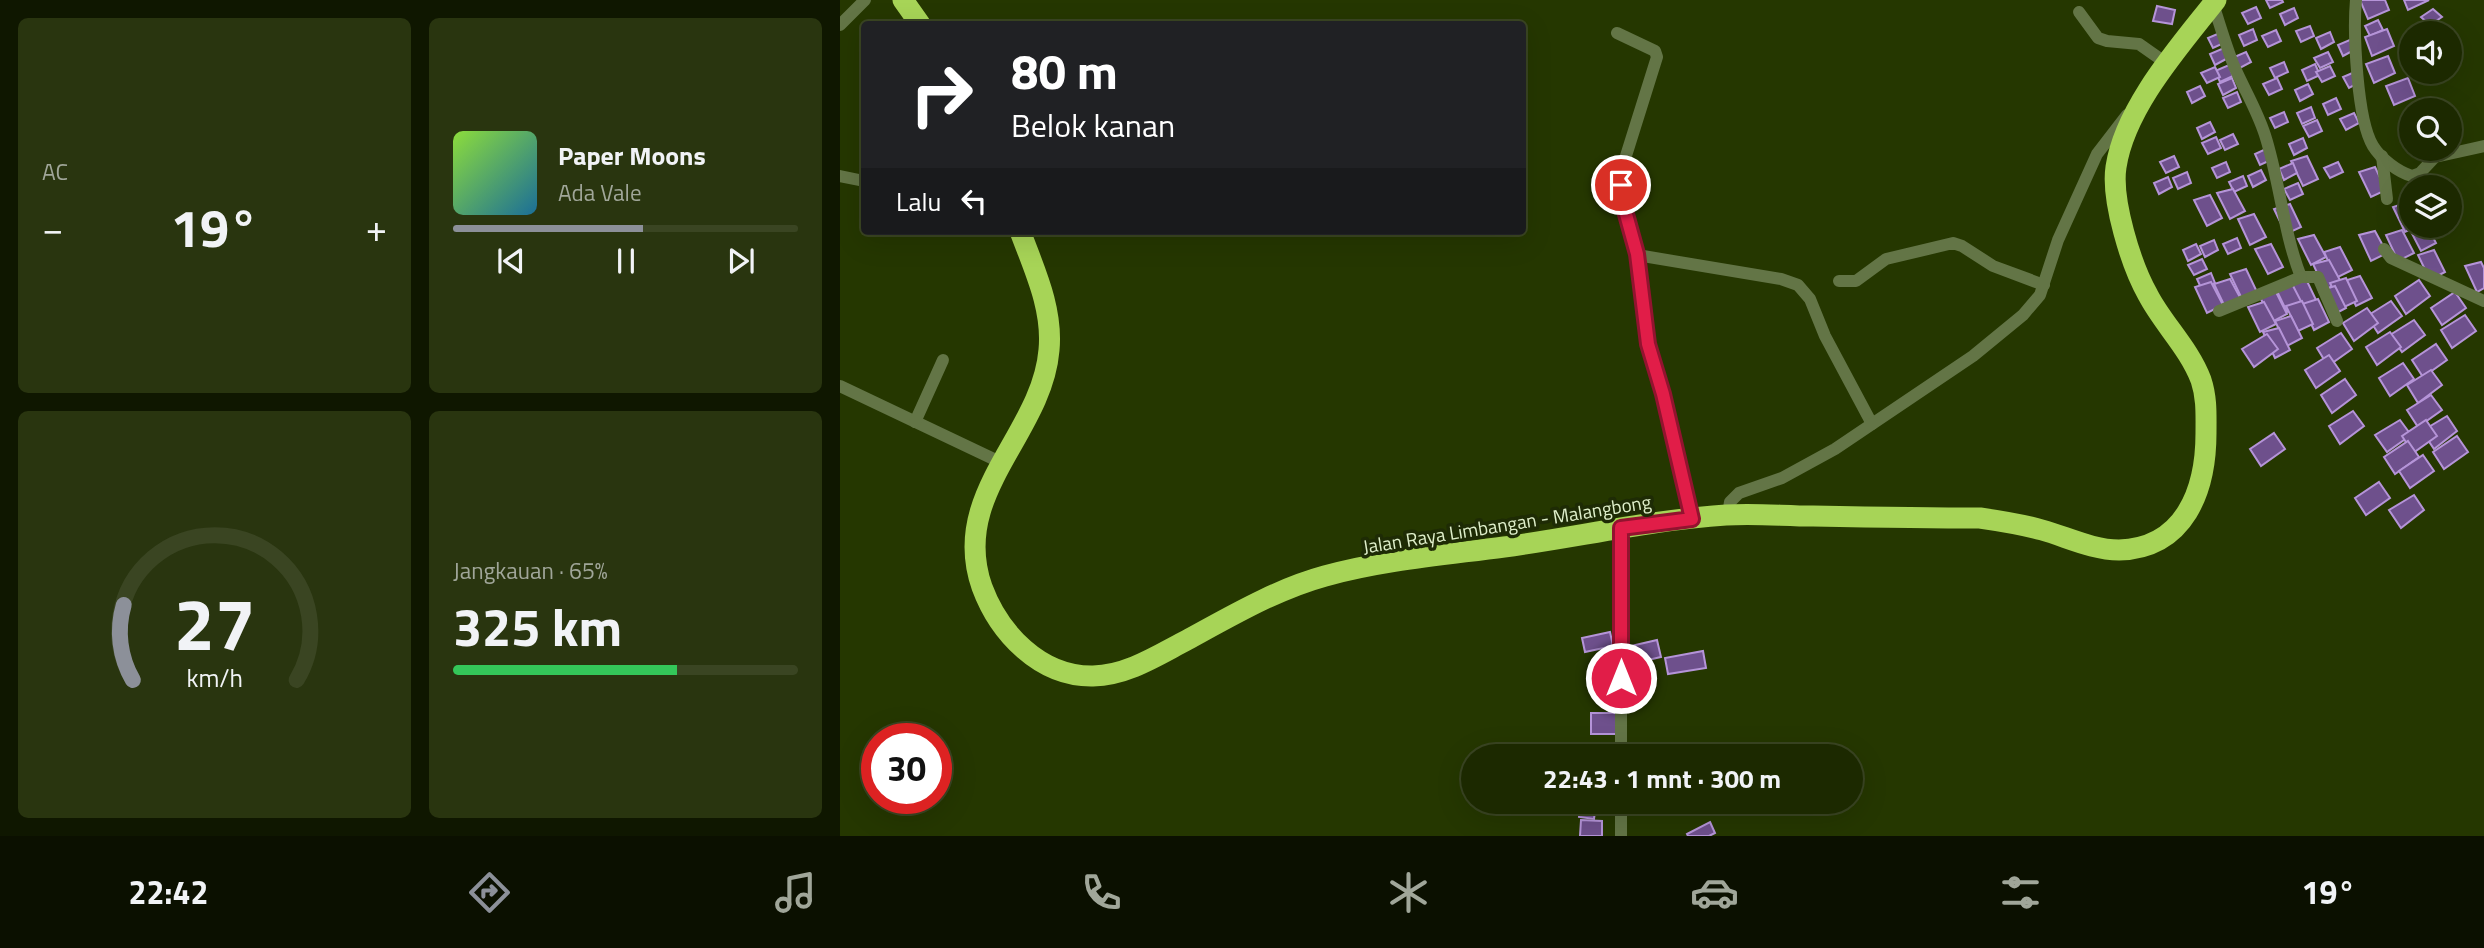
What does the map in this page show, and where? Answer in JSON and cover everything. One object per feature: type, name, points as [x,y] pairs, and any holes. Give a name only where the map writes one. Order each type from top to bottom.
[{"type":"highway","points":[[903,0],[918,21]]},
{"type":"highway","name":"Jalan Raya Limbangan - Malangbong","points":[[1021,235],[1045,303],[1050,335],[1049,353],[1040,390],[1000,462],[982,505],[976,537],[978,573],[987,598],[1005,632],[1033,656],[1053,667],[1092,676],[1127,670],[1242,610],[1324,576],[1415,559],[1728,515],[1980,518],[2013,522],[2100,548],[2138,548],[2164,538],[2182,521],[2196,496],[2204,472],[2205,394],[2176,334],[2147,295],[2118,213],[2116,168],[2121,146],[2145,94],[2215,2]]},
{"type":"street","points":[[840,25],[864,0]]},
{"type":"street","points":[[2356,0],[2355,42],[2365,127],[2374,149],[2401,171],[2412,176],[2420,173],[2435,157],[2484,146]]},
{"type":"street","points":[[2215,2],[2235,67],[2254,104],[2264,133],[2301,277]]},
{"type":"street","points":[[2079,12],[2098,37],[2107,41],[2138,44],[2166,63]]},
{"type":"street","points":[[1617,33],[1654,51],[1657,57],[1622,172],[1624,207],[1637,254],[1648,344],[1663,394],[1692,519]]},
{"type":"street","points":[[1728,515],[1730,502],[1739,493],[1782,478],[1835,449],[1929,386],[2014,324],[2036,302],[2058,240],[2097,154],[2145,94]]},
{"type":"street","points":[[2382,156],[2387,199]]},
{"type":"street","points":[[840,176],[861,180]]},
{"type":"street","points":[[1839,281],[1856,281],[1886,259],[1953,243],[1993,266],[2044,285]]},
{"type":"street","points":[[2384,249],[2391,258],[2484,301]]},
{"type":"street","points":[[1637,254],[1781,279],[1798,285],[1810,299],[1825,336],[1872,424]]},
{"type":"street","points":[[2219,311],[2301,277],[2318,277],[2337,321]]},
{"type":"street","points":[[915,422],[943,360]]},
{"type":"street","points":[[840,386],[1000,462]]},
{"type":"street","points":[[1621,528],[1621,744]]},
{"type":"street","points":[[1621,814],[1621,836]]},
{"type":"building","points":[[2266,0],[2282,0],[2283,2],[2270,8]]},
{"type":"building","points":[[2360,0],[2385,0],[2389,10],[2368,19]]},
{"type":"building","points":[[2404,0],[2429,0],[2408,10]]},
{"type":"building","points":[[2157,6],[2175,10],[2172,24],[2153,21]]},
{"type":"building","points":[[2256,7],[2261,18],[2248,24],[2242,13]]},
{"type":"building","points":[[2294,8],[2298,18],[2285,25],[2280,14]]},
{"type":"building","points":[[2433,9],[2442,17],[2436,21],[2426,21],[2421,17]]},
{"type":"building","points":[[2378,20],[2383,30],[2370,36],[2365,26]]},
{"type":"building","points":[[2310,26],[2314,36],[2301,42],[2296,31]]},
{"type":"building","points":[[2253,29],[2257,40],[2244,46],[2239,35]]},
{"type":"building","points":[[2387,29],[2394,46],[2372,56],[2365,37]]},
{"type":"building","points":[[2276,30],[2281,41],[2268,47],[2262,36]]},
{"type":"building","points":[[2222,32],[2226,42],[2213,48],[2208,38]]},
{"type":"building","points":[[2330,32],[2334,42],[2321,49],[2316,38]]},
{"type":"building","points":[[2352,39],[2356,49],[2343,56],[2338,45]]},
{"type":"building","points":[[2224,48],[2228,58],[2215,65],[2210,54]]},
{"type":"building","points":[[2246,52],[2251,62],[2238,69],[2232,58]]},
{"type":"building","points":[[2328,52],[2333,62],[2320,68],[2314,58]]},
{"type":"building","points":[[2388,56],[2395,73],[2374,83],[2366,64]]},
{"type":"building","points":[[2284,62],[2288,72],[2275,78],[2270,68]]},
{"type":"building","points":[[2315,64],[2320,75],[2307,81],[2302,70]]},
{"type":"building","points":[[2229,65],[2233,76],[2220,82],[2215,71]]},
{"type":"building","points":[[2330,66],[2335,76],[2322,82],[2316,72]]},
{"type":"building","points":[[2215,67],[2220,77],[2207,83],[2201,73]]},
{"type":"building","points":[[2357,71],[2362,81],[2349,88],[2343,77]]},
{"type":"building","points":[[2232,78],[2236,88],[2223,95],[2218,84]]},
{"type":"building","points":[[2277,78],[2282,89],[2269,95],[2263,84]]},
{"type":"building","points":[[2399,81],[2399,84],[2410,84],[2415,96],[2399,98],[2399,103],[2394,105],[2386,86]]},
{"type":"building","points":[[2308,84],[2313,94],[2300,101],[2295,90]]},
{"type":"building","points":[[2200,86],[2205,96],[2192,103],[2187,92]]},
{"type":"building","points":[[2237,92],[2241,102],[2228,108],[2223,98]]},
{"type":"building","points":[[2336,98],[2341,109],[2328,115],[2323,104]]},
{"type":"building","points":[[2311,107],[2315,118],[2302,124],[2297,113]]},
{"type":"building","points":[[2284,112],[2288,122],[2275,128],[2270,118]]},
{"type":"building","points":[[2354,113],[2359,123],[2346,130],[2340,119]]},
{"type":"building","points":[[2317,120],[2322,131],[2309,137],[2303,126]]},
{"type":"building","points":[[2210,122],[2215,132],[2202,139],[2197,128]]},
{"type":"building","points":[[2233,134],[2238,144],[2225,150],[2220,140]]},
{"type":"building","points":[[2216,137],[2221,148],[2208,154],[2202,143]]},
{"type":"building","points":[[2303,138],[2307,148],[2294,155],[2289,144]]},
{"type":"building","points":[[2268,148],[2273,159],[2260,165],[2255,154]]},
{"type":"building","points":[[2174,156],[2179,167],[2166,173],[2160,162]]},
{"type":"building","points":[[2307,156],[2318,179],[2303,186],[2291,161]]},
{"type":"building","points":[[2226,162],[2230,172],[2217,178],[2212,168]]},
{"type":"building","points":[[2338,162],[2343,172],[2330,178],[2324,168]]},
{"type":"building","points":[[2293,163],[2297,173],[2284,180],[2279,169]]},
{"type":"building","points":[[2375,167],[2386,190],[2371,197],[2359,172]]},
{"type":"building","points":[[2261,170],[2266,180],[2253,187],[2248,176]]},
{"type":"building","points":[[2187,172],[2191,183],[2178,189],[2173,178]]},
{"type":"building","points":[[2243,176],[2247,186],[2234,192],[2229,182]]},
{"type":"building","points":[[2168,177],[2172,187],[2159,194],[2154,183]]},
{"type":"building","points":[[2298,183],[2303,194],[2290,200],[2284,189]]},
{"type":"building","points":[[2233,189],[2245,211],[2230,219],[2217,193]]},
{"type":"building","points":[[2210,195],[2222,218],[2207,226],[2194,200]]},
{"type":"building","points":[[2290,204],[2301,227],[2286,234],[2274,209]]},
{"type":"building","points":[[2399,205],[2399,220],[2393,207]]},
{"type":"building","points":[[2254,214],[2266,237],[2250,245],[2238,219]]},
{"type":"building","points":[[2375,231],[2387,253],[2371,261],[2359,235]]},
{"type":"building","points":[[2399,231],[2399,238],[2406,238],[2414,253],[2398,261],[2386,235]]},
{"type":"building","points":[[2314,235],[2326,257],[2311,265],[2298,239]]},
{"type":"building","points":[[2237,238],[2241,248],[2228,254],[2223,244]]},
{"type":"building","points":[[2414,238],[2433,238],[2436,243],[2421,251]]},
{"type":"building","points":[[2214,240],[2218,250],[2205,257],[2200,246]]},
{"type":"building","points":[[2196,244],[2201,254],[2188,261],[2183,250]]},
{"type":"building","points":[[2271,244],[2283,267],[2268,274],[2255,249]]},
{"type":"building","points":[[2340,247],[2352,270],[2336,278],[2324,252]]},
{"type":"building","points":[[2434,250],[2445,272],[2430,280],[2418,255]]},
{"type":"building","points":[[2202,259],[2207,269],[2194,275],[2188,265]]},
{"type":"building","points":[[2329,260],[2341,282],[2325,290],[2313,264]]},
{"type":"building","points":[[2481,262],[2484,268],[2484,288],[2477,292],[2465,266]]},
{"type":"building","points":[[2246,269],[2257,292],[2242,299],[2230,274]]},
{"type":"building","points":[[2211,273],[2215,283],[2202,290],[2197,279]]},
{"type":"building","points":[[2360,276],[2372,298],[2356,306],[2344,281]]},
{"type":"building","points":[[2346,278],[2357,301],[2342,308],[2330,283]]},
{"type":"building","points":[[2230,279],[2242,301],[2226,309],[2214,284]]},
{"type":"building","points":[[2306,279],[2317,302],[2302,309],[2290,284]]},
{"type":"building","points":[[2419,280],[2430,296],[2406,314],[2395,296]]},
{"type":"building","points":[[2211,282],[2223,305],[2207,313],[2195,287]]},
{"type":"building","points":[[2291,282],[2303,305],[2287,312],[2275,287]]},
{"type":"building","points":[[2335,286],[2346,308],[2331,316],[2319,291]]},
{"type":"building","points":[[2276,292],[2287,314],[2272,322],[2260,297]]},
{"type":"building","points":[[2455,292],[2466,308],[2442,325],[2431,308]]},
{"type":"building","points":[[2318,299],[2329,322],[2314,330],[2302,304]]},
{"type":"building","points":[[2302,301],[2313,324],[2298,331],[2286,306]]},
{"type":"building","points":[[2391,301],[2402,316],[2378,333],[2367,316]]},
{"type":"building","points":[[2264,302],[2276,324],[2260,332],[2248,307]]},
{"type":"building","points":[[2367,308],[2378,323],[2354,341],[2343,323]]},
{"type":"building","points":[[2465,315],[2476,331],[2452,348],[2441,330]]},
{"type":"building","points":[[2291,316],[2302,338],[2287,346],[2275,321]]},
{"type":"building","points":[[2414,320],[2425,335],[2402,352],[2390,335]]},
{"type":"building","points":[[2279,328],[2290,350],[2275,358],[2263,332]]},
{"type":"building","points":[[2390,332],[2401,347],[2377,365],[2366,347]]},
{"type":"building","points":[[2341,333],[2352,349],[2328,366],[2317,348]]},
{"type":"building","points":[[2267,334],[2278,349],[2254,367],[2242,349]]},
{"type":"building","points":[[2436,344],[2447,360],[2423,377],[2412,360]]},
{"type":"building","points":[[2329,355],[2340,371],[2316,388],[2305,370]]},
{"type":"building","points":[[2403,363],[2414,379],[2390,396],[2379,378]]},
{"type":"building","points":[[2431,370],[2442,385],[2418,403],[2407,385]]},
{"type":"building","points":[[2345,379],[2356,395],[2332,413],[2321,395]]},
{"type":"building","points":[[2431,395],[2442,410],[2418,427],[2407,410]]},
{"type":"building","points":[[2353,411],[2364,426],[2340,444],[2329,426]]},
{"type":"building","points":[[2447,416],[2457,431],[2434,449],[2422,431]]},
{"type":"building","points":[[2400,420],[2411,435],[2387,452],[2375,435]]},
{"type":"building","points":[[2426,420],[2437,436],[2413,453],[2402,436]]},
{"type":"building","points":[[2274,433],[2285,449],[2261,466],[2250,449]]},
{"type":"building","points":[[2457,436],[2468,452],[2444,469],[2433,452]]},
{"type":"building","points":[[2408,441],[2419,457],[2395,474],[2384,457]]},
{"type":"building","points":[[2423,455],[2434,471],[2410,488],[2399,471]]},
{"type":"building","points":[[2379,482],[2390,498],[2366,515],[2355,498]]},
{"type":"building","points":[[2414,495],[2424,510],[2401,528],[2389,510]]},
{"type":"building","points":[[1610,632],[1613,646],[1585,652],[1582,638]]},
{"type":"building","points":[[1657,640],[1661,657],[1635,663],[1631,646]]},
{"type":"building","points":[[1703,651],[1706,668],[1668,674],[1665,658]]},
{"type":"building","points":[[1648,664],[1651,678],[1635,682],[1631,668]]},
{"type":"building","points":[[1591,713],[1616,713],[1616,734],[1591,734]]},
{"type":"building","points":[[1579,814],[1595,814],[1594,819],[1579,817]]},
{"type":"building","points":[[1581,820],[1602,821],[1602,836],[1580,836]]},
{"type":"building","points":[[1710,822],[1715,833],[1709,836],[1688,836],[1687,834]]},
{"type":"route","points":[[1621,185],[1637,254],[1648,344],[1663,394],[1692,519],[1621,528],[1621,678]]}]
